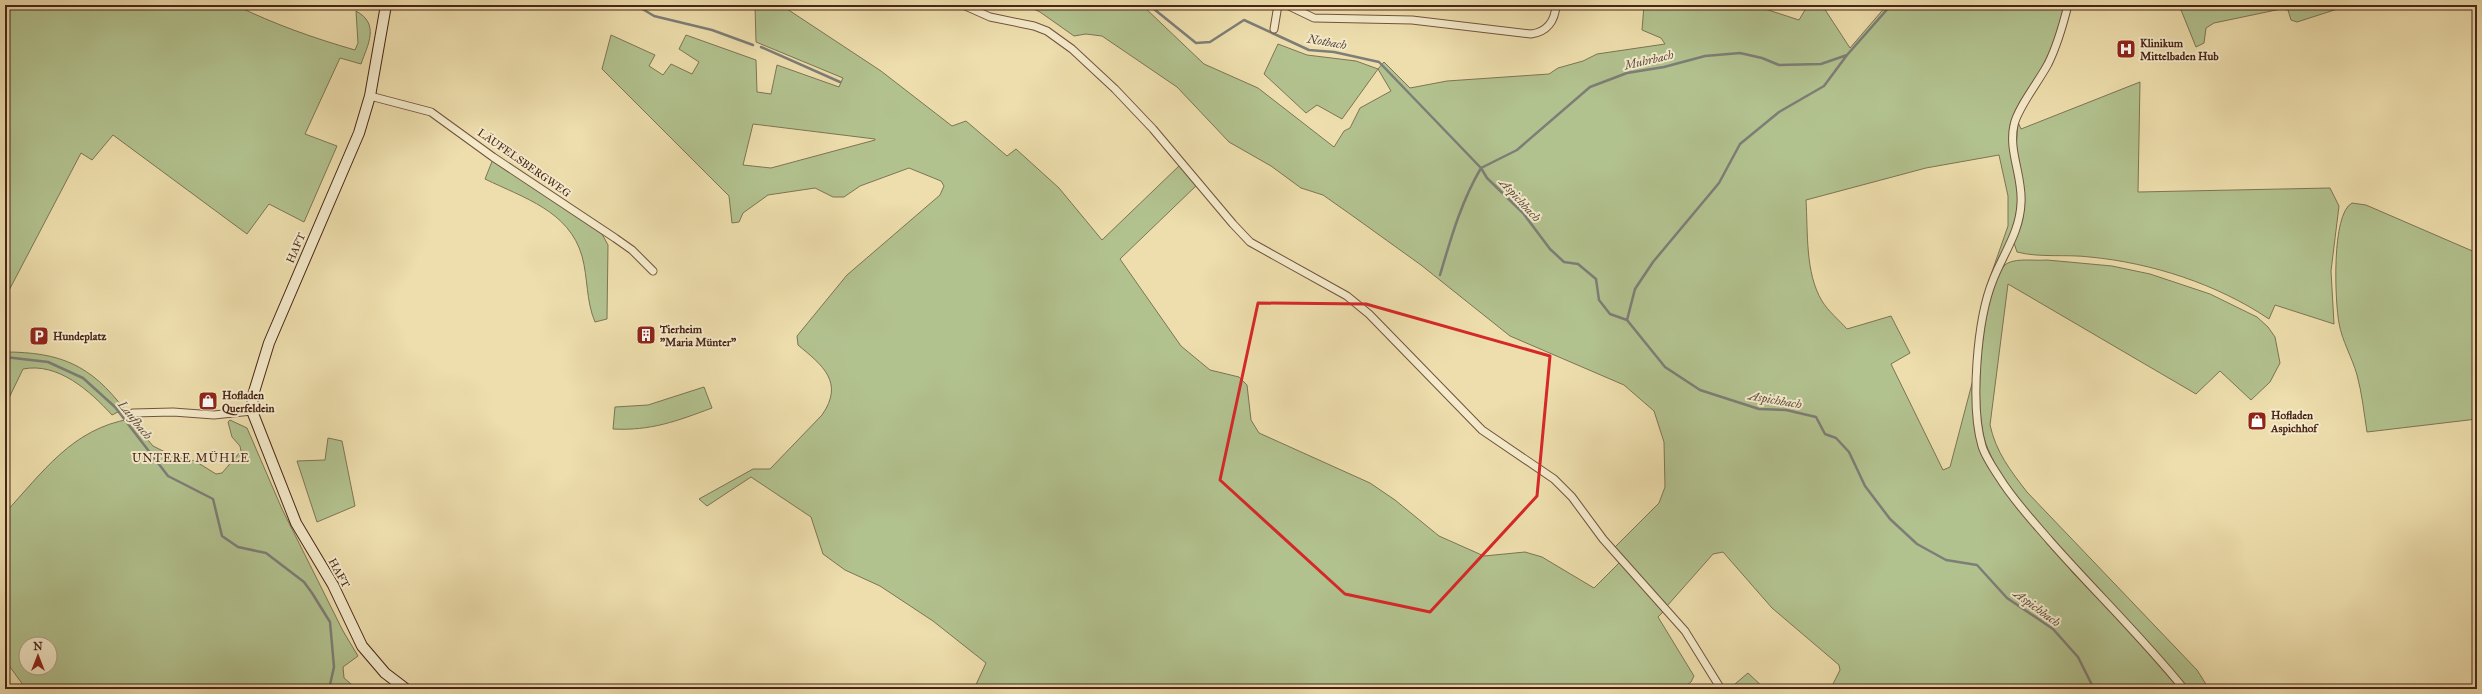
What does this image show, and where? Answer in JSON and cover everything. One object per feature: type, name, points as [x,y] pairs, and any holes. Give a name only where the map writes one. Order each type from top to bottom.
[{"type":"main road","name":"HAFT","points":[[386,5],[370,96],[344,170],[269,342],[255,387],[252,411],[296,523],[332,585],[362,646],[385,673],[406,689]]},
{"type":"street","points":[[963,5],[990,17],[1034,26],[1047,31],[1072,49],[1115,88],[1153,129],[1250,242],[1347,296],[1369,314],[1482,430],[1554,479],[1572,497],[1603,539],[1684,631],[1721,689]]},
{"type":"street","points":[[1274,29],[1278,5]]},
{"type":"street","points":[[1287,5],[1314,18],[1412,20],[1530,34],[1546,29],[1553,20],[1556,5]]},
{"type":"street","points":[[2068,5],[2049,62],[2019,111],[2014,125],[2013,140],[2021,203],[2017,225],[2006,255],[1994,277],[1985,302],[1979,331],[1977,398],[1979,431],[1983,448],[1999,477],[2022,508],[2085,580],[2156,654],[2184,689]]},
{"type":"street","name":"LÄUFELSBERGWEG","points":[[370,96],[431,112],[493,157],[616,238],[632,250],[653,272]]},
{"type":"street","points":[[133,413],[173,412],[214,415],[252,411]]},
{"type":"highlighted area","points":[[1258,303],[1366,304],[1550,356],[1537,496],[1430,612],[1345,594],[1220,480]]},
{"type":"green space","points":[[5,5],[235,5],[294,30],[355,50],[358,43],[356,11],[363,16],[368,22],[370,35],[361,64],[340,58],[305,134],[337,146],[304,222],[269,204],[247,234],[113,135],[92,160],[81,153],[5,298]]},
{"type":"green space","points":[[755,5],[781,5],[881,71],[952,126],[966,121],[1007,156],[1016,149],[1059,188],[1102,240],[1181,164],[1198,184],[1120,259],[1181,346],[1210,370],[1239,377],[1247,385],[1251,420],[1259,433],[1370,483],[1395,500],[1439,536],[1484,556],[1525,552],[1542,557],[1594,588],[1620,562],[1665,610],[1658,617],[1694,676],[1691,682],[1681,689],[974,689],[986,663],[933,621],[880,586],[845,570],[823,554],[811,517],[751,477],[707,506],[699,499],[753,469],[770,469],[822,415],[829,403],[831,384],[828,375],[822,367],[798,345],[797,336],[847,275],[940,195],[944,186],[941,181],[909,168],[860,186],[844,197],[833,197],[815,188],[768,195],[743,213],[739,222],[732,223],[729,196],[602,69],[611,35],[655,55],[649,66],[663,75],[671,64],[692,74],[699,62],[679,49],[686,35],[756,60],[757,92],[771,94],[777,65],[839,87],[843,78],[756,42]],"holes":[[[753,124],[875,139],[771,168],[743,165]]]},
{"type":"green space","points":[[1025,5],[1142,5],[1204,64],[1258,88],[1334,147],[1344,131],[1350,128],[1360,108],[1391,91],[1378,69],[1384,62],[1410,88],[1447,81],[1549,74],[1558,68],[1583,61],[1597,54],[1665,44],[1661,38],[1642,30],[1644,5],[1766,5],[1765,9],[1799,20],[1808,5],[1816,8],[1822,5],[1850,48],[1887,5],[2065,5],[2059,28],[2050,51],[2040,71],[2018,106],[2011,125],[2010,137],[2012,158],[2018,189],[2017,212],[2007,245],[1987,286],[2008,226],[2008,196],[1999,155],[1926,168],[1806,200],[1807,239],[1810,265],[1817,290],[1824,305],[1847,329],[1891,316],[1910,353],[1891,364],[1943,470],[1950,467],[1974,376],[1976,426],[1983,456],[2073,573],[2145,646],[2180,689],[1834,689],[1832,686],[1840,670],[1839,665],[1772,608],[1723,552],[1713,554],[1667,606],[1613,549],[1659,503],[1665,487],[1664,442],[1654,411],[1624,385],[1510,336],[1421,265],[1323,195],[1301,188],[1271,166],[1229,142],[1177,87],[1102,36],[1086,34],[1074,36],[1040,12]]},
{"type":"green space","points":[[2179,5],[2350,5],[2297,22],[2291,20],[2288,10],[2281,9],[2214,23],[2206,28],[2204,43],[2196,47]]},
{"type":"green space","points":[[1278,44],[1307,55],[1356,61],[1378,69],[1342,119],[1317,105],[1306,113],[1264,74]]},
{"type":"green space","points":[[2140,82],[2138,192],[2330,188],[2339,206],[2331,271],[2334,324],[2275,305],[2269,319],[2228,295],[2183,277],[2137,264],[2090,257],[2035,255],[2017,252],[2014,243],[2022,219],[2016,149],[2018,122],[2021,129]]},
{"type":"green space","points":[[493,159],[602,234],[608,245],[607,319],[595,322],[590,306],[582,256],[576,241],[567,228],[556,217],[543,208],[485,179]]},
{"type":"green space","points":[[2352,203],[2366,205],[2477,253],[2477,419],[2367,432],[2362,396],[2357,375],[2340,330],[2336,297],[2336,259],[2338,240],[2345,210]]},
{"type":"green space","points":[[2022,260],[2047,260],[2112,266],[2150,274],[2210,294],[2257,317],[2268,327],[2275,337],[2280,363],[2270,382],[2251,400],[2220,371],[2196,394],[2008,284],[1990,425],[1996,444],[2009,468],[2027,492],[2197,670],[2209,689],[2188,689],[2025,507],[1999,471],[1986,444],[1981,416],[1980,364],[1986,318],[1994,288],[2000,272],[2008,263]]},
{"type":"green space","points":[[5,352],[42,355],[58,358],[73,364],[99,382],[112,394],[124,409],[112,415],[94,397],[72,380],[49,370],[36,368],[23,369],[7,402],[5,402]]},
{"type":"green space","points":[[704,387],[712,408],[675,421],[652,427],[613,429],[615,407],[648,405]]},
{"type":"green space","points":[[130,419],[153,446],[175,457],[195,461],[216,474],[222,473],[241,451],[240,446],[232,437],[228,422],[230,420],[247,428],[282,509],[343,631],[358,656],[343,667],[344,678],[357,689],[26,689],[5,660],[5,513],[60,454],[91,432],[110,424]]},
{"type":"green space","points":[[328,438],[342,441],[355,506],[317,522],[297,461],[325,460]]},
{"type":"green space","points":[[1748,673],[1765,689],[1729,689]]},
{"type":"waterway","points":[[636,5],[654,16],[712,30],[753,45]]},
{"type":"waterway","name":"Muhrbach","points":[[1149,5],[1196,43],[1210,42],[1244,20],[1309,50],[1334,52],[1379,62],[1481,168],[1487,178],[1523,213],[1550,249],[1564,262],[1578,264],[1596,279],[1599,300],[1610,314],[1627,320],[1665,367],[1700,390],[1759,409],[1786,410],[1816,417],[1825,434],[1836,438],[1849,452],[1865,486],[1890,519],[1917,544],[1946,560],[1977,565],[2007,598],[2053,629],[2078,657],[2094,689]]},
{"type":"waterway","name":"Muhrbach","points":[[1481,168],[1517,150],[1590,87],[1627,73],[1664,67],[1705,56],[1740,53],[1762,58],[1779,65],[1821,64],[1847,55],[1891,5]]},
{"type":"waterway","points":[[761,47],[840,82]]},
{"type":"waterway","name":"Muhrbach","points":[[1627,320],[1635,289],[1653,262],[1719,183],[1740,144],[1779,112],[1824,86],[1847,55]]},
{"type":"waterway","points":[[1440,275],[1462,207],[1481,168]]},
{"type":"waterway","name":"Laufbach","points":[[5,357],[48,362],[83,378],[115,407],[168,476],[213,499],[222,536],[238,547],[266,553],[304,582],[330,622],[334,667],[329,689]]},
{"type":"place","name":"Klinikum Mittelbaden Hub","points":[[2126,49]]},
{"type":"place","name":"Tierheim \"Maria Münter\"","points":[[646,335]]},
{"type":"place","name":"Hundeplatz","points":[[39,336]]},
{"type":"place","name":"Hofladen Querfeldein","points":[[208,401]]},
{"type":"place","name":"Hofladen Aspichhof","points":[[2257,421]]},
{"type":"district","name":"UNTERE MÜHLE","points":[[191,458]]},
{"type":"water label","name":"Notbach","points":[[1327,42]]},
{"type":"water label","name":"Aspichbach","points":[[1520,200]]},
{"type":"water label","name":"Aspichbach","points":[[1775,400]]},
{"type":"water label","name":"Aspichbach","points":[[2037,608]]}]
